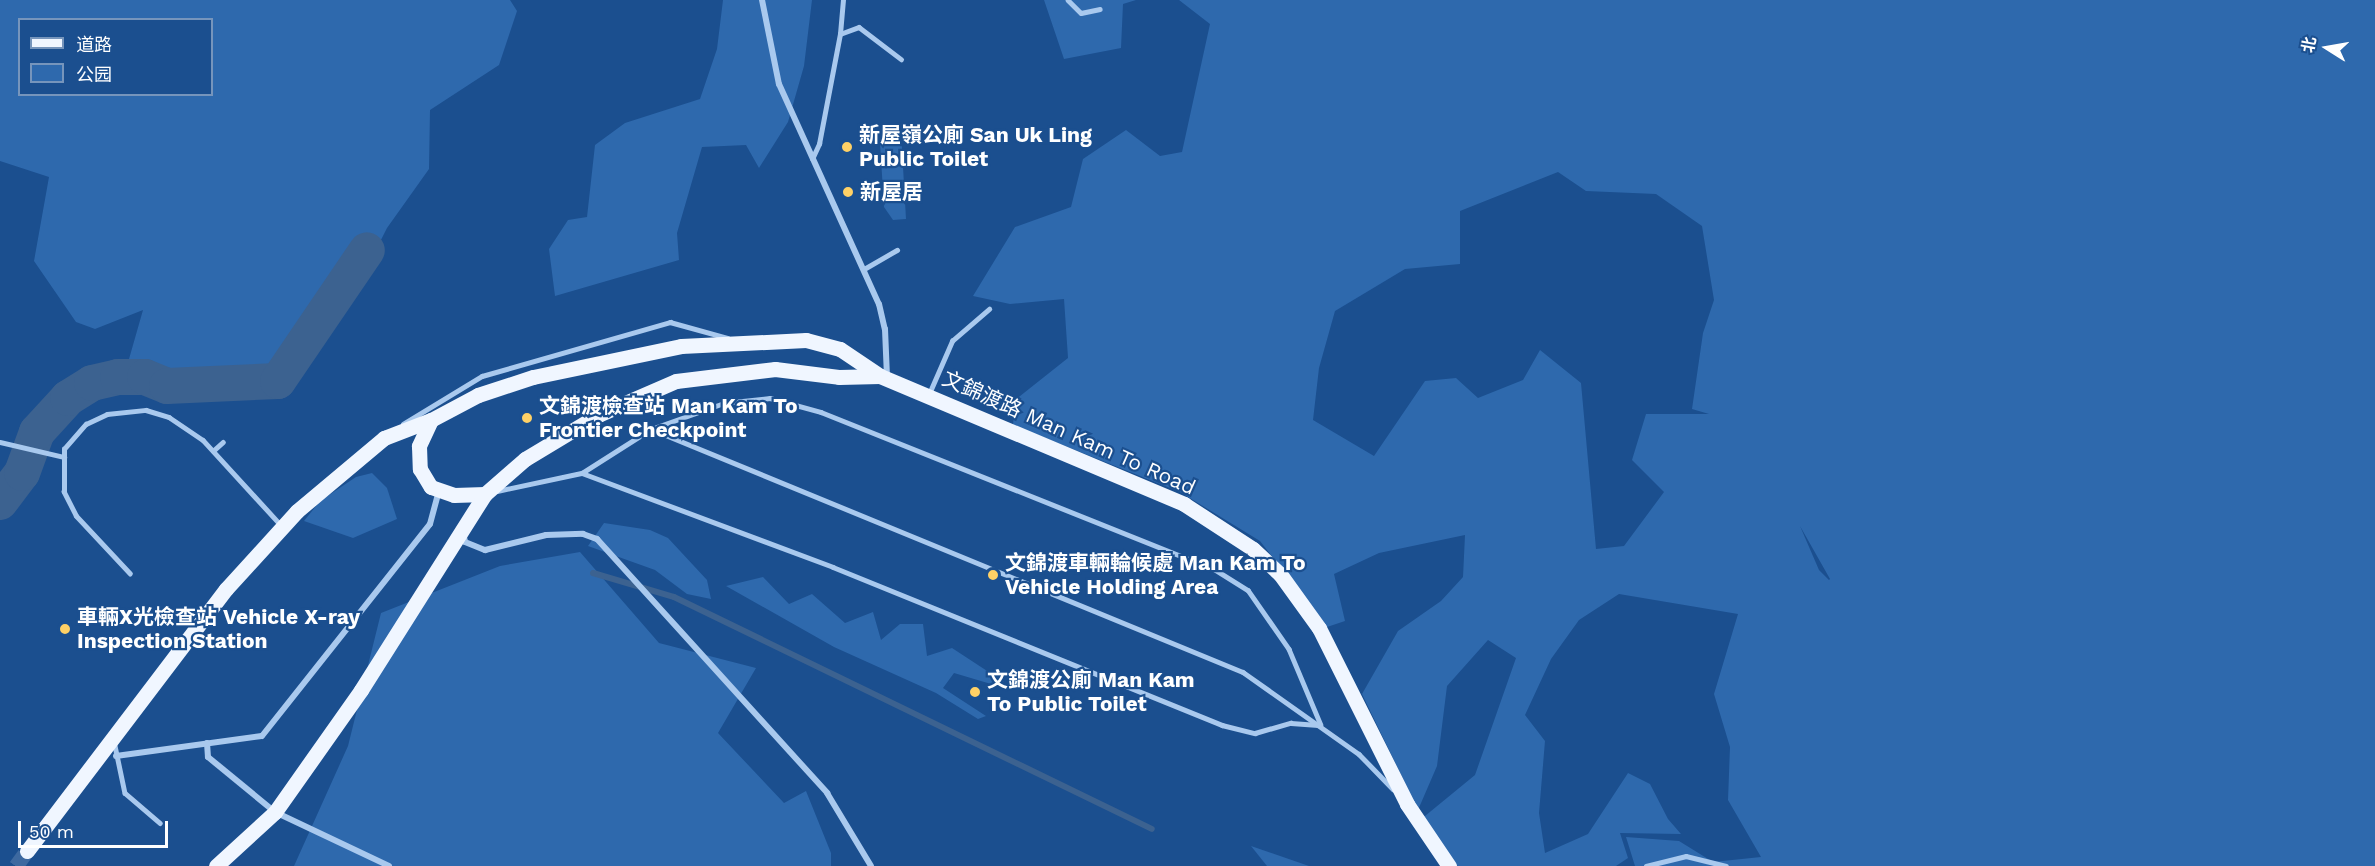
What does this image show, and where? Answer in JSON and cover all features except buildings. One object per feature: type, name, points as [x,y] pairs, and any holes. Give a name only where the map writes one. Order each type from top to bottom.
[{"type":"main road","name":"文錦渡路 Man Kam To Road","points":[[27,851],[226,589],[283,527],[384,438],[431,420],[478,395],[533,377],[681,346],[739,340],[812,342],[840,350],[884,378],[929,394],[1184,504],[1253,549],[1280,574],[1319,628],[1407,804],[1449,866]]},
{"type":"main road","name":"文錦渡路 Man Kam To Road","points":[[216,866],[275,812],[361,690],[485,494],[525,459],[600,414],[676,381],[775,369],[839,377],[884,378]]},
{"type":"main road","points":[[431,420],[418,446],[420,469],[431,487],[454,495],[485,494]]},
{"type":"street","points":[[762,0],[779,84],[864,268],[885,329],[884,378]]},
{"type":"street","points":[[117,756],[262,736],[430,524],[440,490]]},
{"type":"street","points":[[463,530],[465,542],[485,549],[546,535],[583,534],[597,539],[827,793],[871,866]]},
{"type":"street","points":[[207,743],[208,757],[275,812],[389,866]]},
{"type":"lane","points":[[812,159],[819,144],[840,34],[843,0]]},
{"type":"lane","points":[[1068,0],[1081,13],[1100,9]]},
{"type":"lane","points":[[840,34],[859,27],[901,59]]},
{"type":"lane","points":[[864,268],[897,250]]},
{"type":"lane","points":[[929,394],[952,341],[989,309]]},
{"type":"lane","name":"文錦渡路 Man Kam To Road","points":[[384,438],[425,407],[482,376],[598,341],[670,322],[739,340]]},
{"type":"lane","points":[[485,494],[582,473],[651,429],[724,403],[770,398],[821,412],[1214,569],[1248,590],[1289,649],[1321,725]]},
{"type":"lane","points":[[130,574],[76,516],[64,492],[64,449],[86,424],[107,414],[146,410],[169,417],[213,451],[283,527]]},
{"type":"lane","points":[[651,429],[1243,672],[1359,754],[1407,804]]},
{"type":"lane","points":[[0,442],[64,457]]},
{"type":"lane","points":[[213,451],[223,442]]},
{"type":"lane","points":[[582,473],[833,567],[1222,725],[1255,733],[1291,723],[1321,725]]},
{"type":"lane","points":[[113,735],[125,793],[160,823]]},
{"type":"lane","points":[[1646,866],[1686,856],[1726,866]]},
{"type":"green space","points":[[0,0],[510,0],[517,11],[499,65],[430,110],[429,169],[387,228],[345,311],[312,337],[306,365],[288,386],[178,390],[125,373],[143,310],[95,329],[76,322],[34,261],[49,177],[0,161]]},
{"type":"green space","points":[[723,0],[812,0],[804,66],[788,122],[759,168],[746,145],[702,147],[677,233],[679,260],[555,296],[549,249],[568,220],[587,217],[595,145],[625,123],[700,99],[717,49]]},
{"type":"green space","points":[[1044,0],[1136,0],[1123,4],[1121,48],[1064,59]]},
{"type":"green space","points":[[1179,0],[2375,0],[2375,866],[1635,866],[1626,837],[1679,841],[1713,862],[1761,857],[1728,800],[1730,747],[1714,694],[1738,614],[1619,594],[1579,620],[1551,659],[1525,715],[1545,741],[1539,813],[1545,853],[1588,834],[1628,773],[1650,784],[1668,819],[1681,834],[1620,833],[1628,858],[1616,866],[1446,866],[1414,825],[1475,775],[1516,658],[1488,640],[1447,686],[1437,766],[1418,810],[1362,694],[1398,631],[1441,601],[1463,577],[1465,535],[1379,553],[1334,574],[1345,621],[1327,627],[1260,541],[1180,492],[1013,425],[1015,400],[1068,358],[1064,299],[1010,304],[973,296],[1015,227],[1071,207],[1083,159],[1126,130],[1160,156],[1182,152],[1210,24]],"holes":[[[1558,172],[1586,191],[1656,194],[1702,226],[1714,300],[1703,333],[1692,409],[1709,414],[1646,414],[1632,460],[1664,492],[1624,546],[1596,549],[1581,383],[1540,350],[1523,380],[1478,398],[1456,378],[1425,381],[1374,456],[1313,420],[1319,368],[1335,311],[1405,269],[1460,264],[1460,211]],[[1800,526],[1830,579],[1829,580],[1819,570]]]},
{"type":"green space","points":[[884,132],[901,132],[906,219],[893,220],[884,207],[880,143]]},
{"type":"green space","points":[[372,473],[387,488],[397,519],[353,538],[304,521],[320,501],[356,477]]},
{"type":"green space","points":[[604,523],[650,530],[668,538],[707,580],[711,599],[687,594],[655,570],[588,546]]},
{"type":"green space","points":[[580,552],[659,643],[756,668],[718,733],[784,803],[806,791],[831,853],[831,866],[294,866],[348,746],[381,613],[500,566]]},
{"type":"green space","points":[[763,577],[789,604],[812,594],[845,623],[873,612],[881,640],[900,624],[923,624],[927,656],[952,648],[1004,682],[991,684],[954,673],[943,688],[986,716],[978,719],[936,693],[834,647],[726,586]]},
{"type":"green space","points":[[1251,846],[1309,866],[1267,866]]},
{"type":"waterway","points":[[0,502],[22,473],[37,432],[68,398],[92,383],[118,377],[145,377],[167,386],[278,381],[367,250]]},
{"type":"waterway","points":[[593,573],[674,597],[1152,829]]},
{"type":"tunnel","points":[[16,866],[27,851]]},
{"type":"place","name":"新屋嶺公廁 San Uk Ling Public Toilet","points":[[847,147]]},
{"type":"place","name":"新屋居","points":[[848,192]]},
{"type":"place","name":"文錦渡檢查站 Man Kam To Frontier Checkpoint","points":[[527,418]]},
{"type":"place","name":"文錦渡車輛輪候處 Man Kam To Vehicle Holding Area","points":[[993,575]]},
{"type":"place","name":"車輛X光檢查站 Vehicle X-ray Inspection Station","points":[[65,629]]},
{"type":"place","name":"文錦渡公廁 Man Kam To Public Toilet","points":[[975,692]]}]
